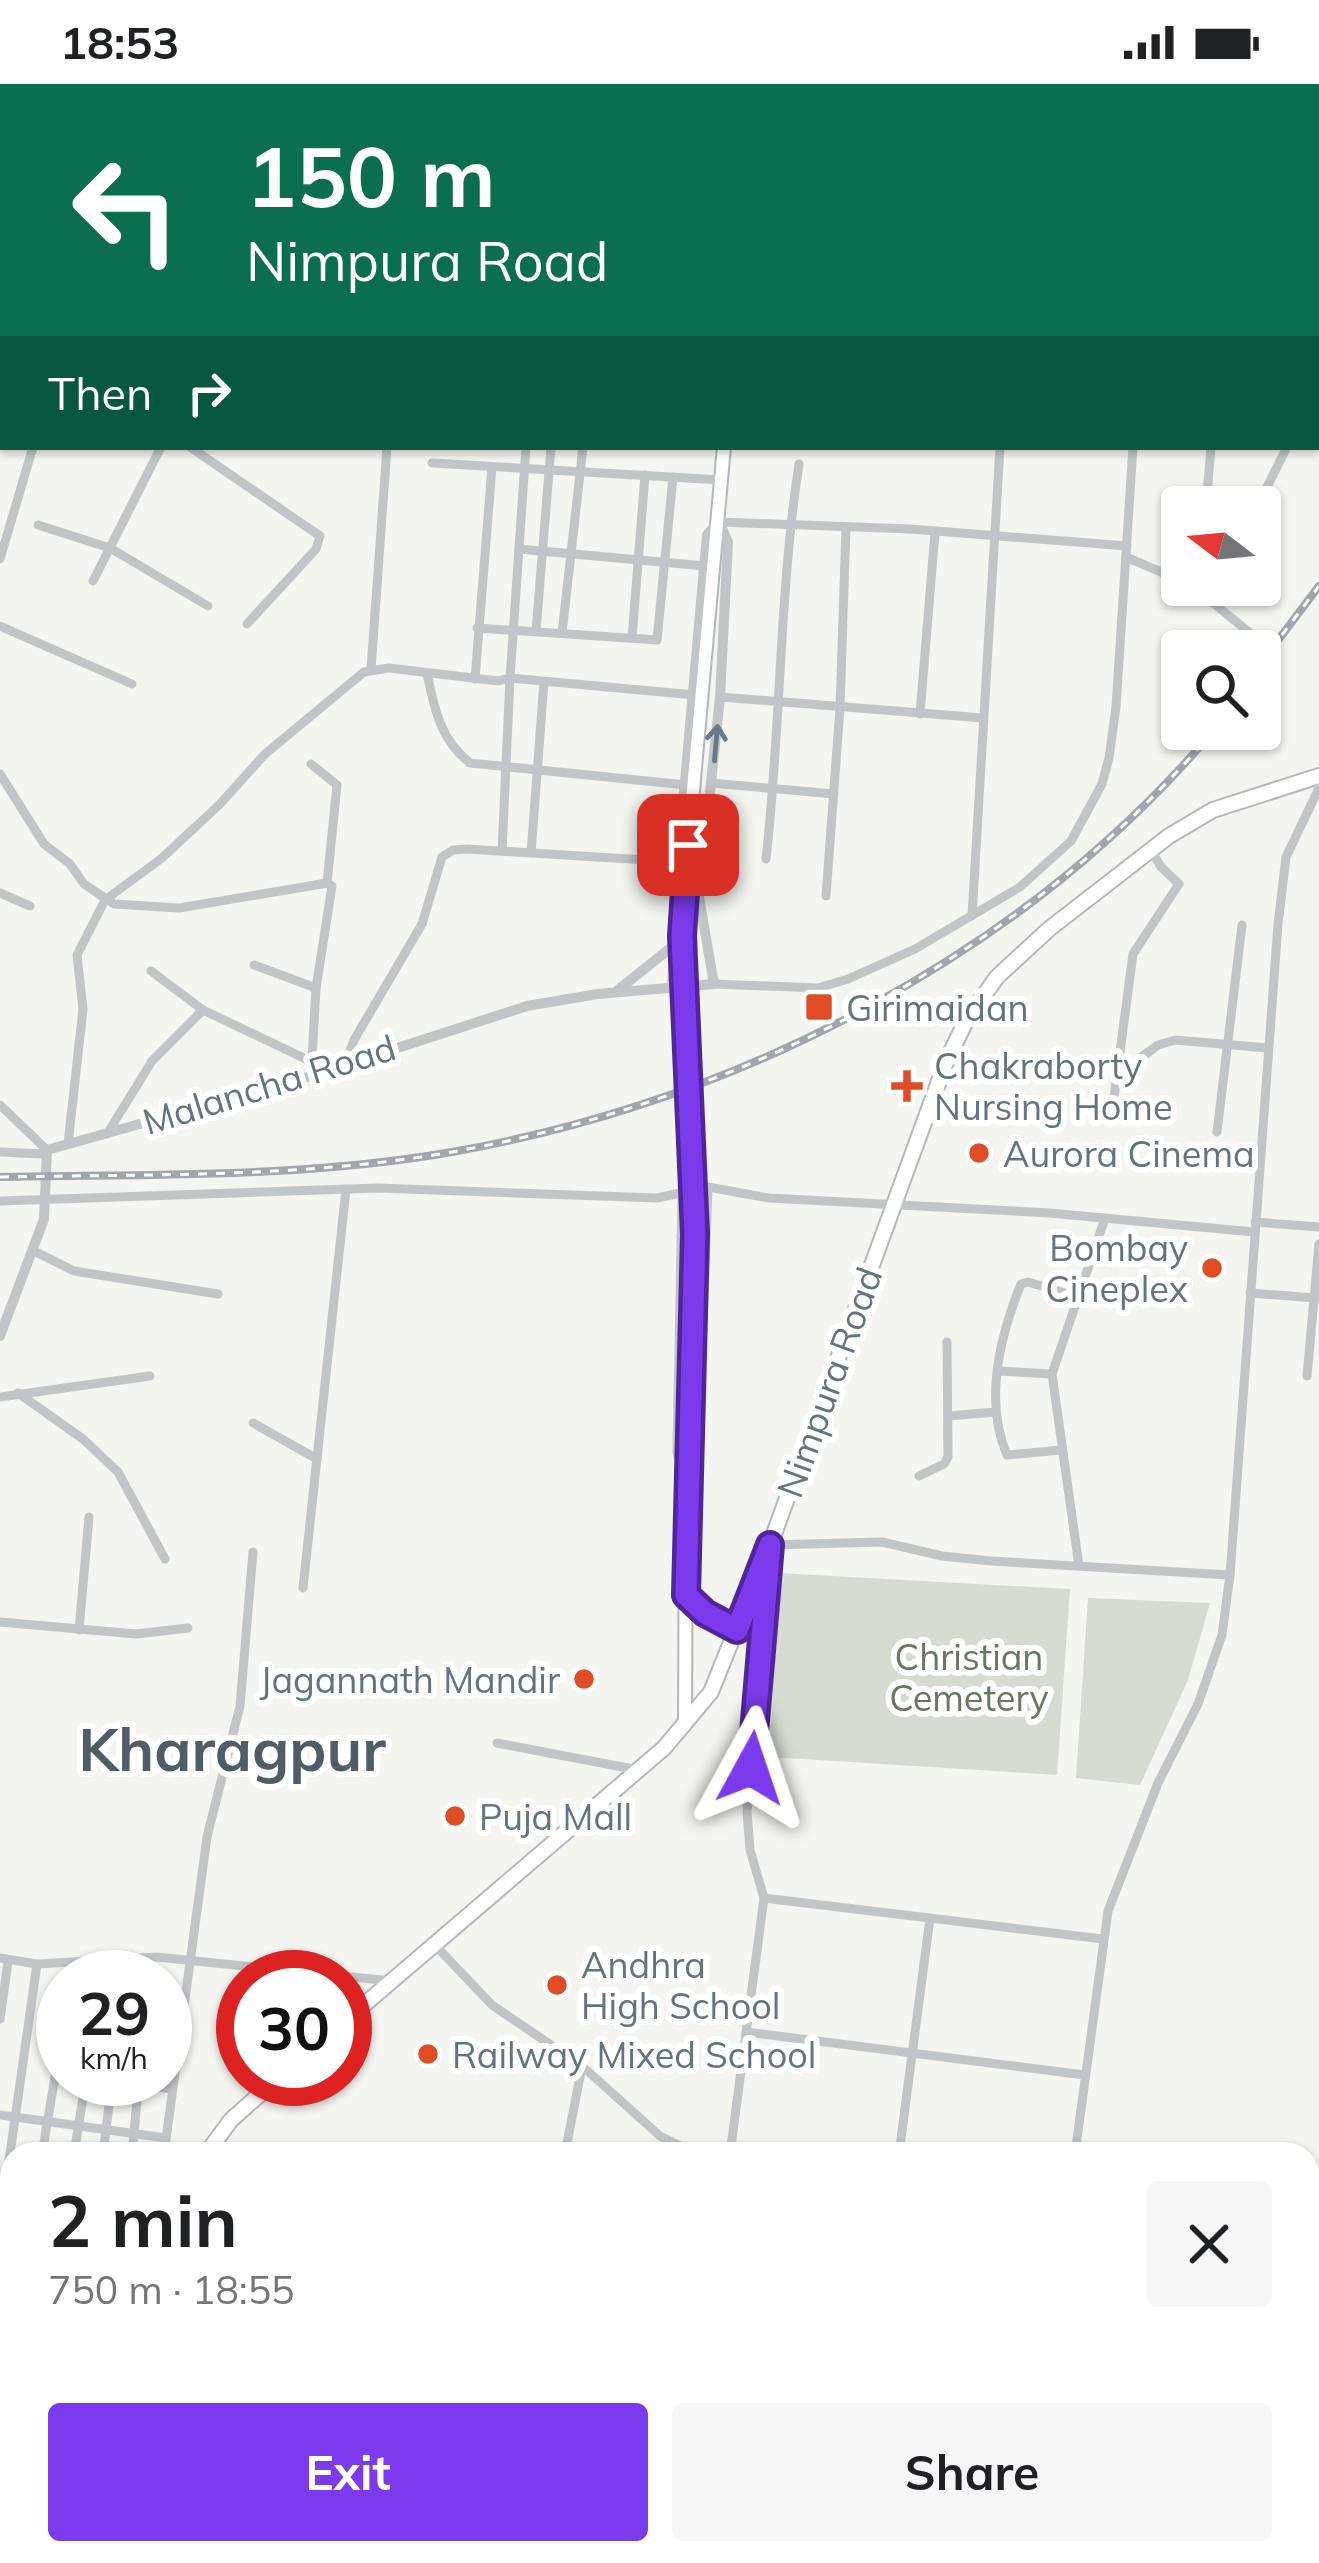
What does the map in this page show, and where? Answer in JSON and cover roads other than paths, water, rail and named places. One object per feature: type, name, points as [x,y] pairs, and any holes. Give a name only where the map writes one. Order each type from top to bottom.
[{"type":"main road","points":[[685,1725],[695,1234],[682,957],[724,450]]},
{"type":"main road","name":"Nimpura Road","points":[[372,1997],[638,1770],[711,1692],[770,1545],[946,1063],[967,1019],[997,976],[1151,850],[1213,810],[1319,776]]},
{"type":"main road","points":[[686,1595],[705,1613],[737,1630]]},
{"type":"main road","points":[[215,2142],[247,2106]]},
{"type":"street","points":[[0,559],[32,450]]},
{"type":"street","points":[[93,581],[159,450]]},
{"type":"street","points":[[194,450],[320,536],[316,549],[248,624]]},
{"type":"street","points":[[371,669],[386,450]]},
{"type":"street","points":[[502,851],[526,450]]},
{"type":"street","points":[[536,631],[551,450]]},
{"type":"street","points":[[562,633],[583,450]]},
{"type":"street","points":[[972,916],[1000,450]]},
{"type":"street","points":[[719,522],[728,542],[720,697],[699,897],[714,984],[818,988],[915,949],[972,916],[1020,887],[1071,841],[1102,784],[1116,707],[1133,450]]},
{"type":"street","points":[[1208,486],[1211,450]]},
{"type":"street","points":[[1268,486],[1286,450]]},
{"type":"street","points":[[432,463],[721,480]]},
{"type":"street","points":[[766,859],[790,524],[799,464]]},
{"type":"street","points":[[475,679],[492,467]]},
{"type":"street","points":[[632,638],[645,475]]},
{"type":"street","points":[[477,628],[657,640],[673,477]]},
{"type":"street","points":[[672,987],[678,862],[707,535],[719,522],[935,532],[1126,551],[1161,570]]},
{"type":"street","points":[[38,525],[110,548],[208,606]]},
{"type":"street","points":[[826,896],[840,708],[846,526]]},
{"type":"street","points":[[920,714],[935,532]]},
{"type":"street","points":[[519,549],[705,566]]},
{"type":"street","points":[[1219,606],[1247,630]]},
{"type":"street","points":[[0,626],[132,683]]},
{"type":"street","points":[[68,1144],[83,1009],[77,955],[105,900],[162,858],[265,754],[371,669],[695,695]]},
{"type":"street","points":[[427,673],[436,714],[460,755],[470,763],[686,785]]},
{"type":"street","points":[[531,853],[544,682]]},
{"type":"street","points":[[720,697],[983,718]]},
{"type":"street","points":[[311,764],[337,785],[327,883]]},
{"type":"street","points":[[0,774],[44,844],[105,900],[130,907],[179,908],[327,883]]},
{"type":"street","points":[[712,783],[834,794]]},
{"type":"street","points":[[1077,2142],[1103,1940],[1128,1852],[1198,1704],[1222,1636],[1286,857],[1319,788]]},
{"type":"street","points":[[345,1064],[354,1040],[417,935],[442,857],[453,850],[678,862]]},
{"type":"street","points":[[1113,1105],[1133,954],[1179,884],[1160,867],[1151,850]]},
{"type":"street","points":[[311,1076],[316,988],[334,889],[327,883]]},
{"type":"street","points":[[0,893],[30,906]]},
{"type":"street","points":[[1217,1132],[1242,926]]},
{"type":"street","points":[[616,992],[674,946]]},
{"type":"street","points":[[254,965],[316,988]]},
{"type":"street","points":[[151,971],[203,1010],[310,1061]]},
{"type":"street","name":"Malancha Road","points":[[45,1152],[311,1076],[527,1006],[714,984]]},
{"type":"street","points":[[106,1134],[152,1061],[203,1010]]},
{"type":"street","points":[[1117,1076],[1165,1042],[1268,1048]]},
{"type":"street","points":[[0,1105],[45,1152],[46,1199],[0,1336]]},
{"type":"street","points":[[0,1152],[45,1152]]},
{"type":"street","points":[[686,1500],[698,1456],[708,1187]]},
{"type":"street","points":[[0,1201],[346,1190],[658,1198],[708,1187],[769,1198],[893,1207],[1319,1227]]},
{"type":"street","points":[[303,1588],[346,1190]]},
{"type":"street","points":[[682,1195],[677,1452],[686,1500]]},
{"type":"street","points":[[1078,1566],[1052,1374],[1105,1218]]},
{"type":"street","points":[[1307,1376],[1319,1244]]},
{"type":"street","points":[[32,1250],[74,1271],[218,1294]]},
{"type":"street","points":[[1061,1450],[1007,1455],[996,1412],[999,1371],[1003,1336],[1024,1282],[1078,1297]]},
{"type":"street","points":[[1250,1293],[1317,1298]]},
{"type":"street","points":[[919,1476],[944,1464],[948,1457],[947,1342]]},
{"type":"street","points":[[999,1371],[1052,1374]]},
{"type":"street","points":[[0,1397],[150,1376]]},
{"type":"street","points":[[18,1394],[83,1439],[118,1472],[165,1559]]},
{"type":"street","points":[[948,1416],[996,1412]]},
{"type":"street","points":[[253,1423],[317,1459]]},
{"type":"street","points":[[79,1630],[89,1517]]},
{"type":"street","points":[[732,2142],[764,1898],[750,1850],[747,1813],[770,1545],[882,1542],[942,1556],[1230,1575]]},
{"type":"street","points":[[190,1950],[207,1837],[237,1723],[253,1552]]},
{"type":"street","points":[[0,1622],[136,1634],[188,1628]]},
{"type":"street","points":[[497,1744],[638,1770]]},
{"type":"street","points":[[764,1898],[1103,1940]]},
{"type":"street","points":[[901,2142],[930,1918]]},
{"type":"street","points":[[434,1944],[492,2005],[582,2066],[672,2142]]},
{"type":"street","points":[[0,2019],[4,1960],[36,1964]]},
{"type":"street","points":[[192,1960],[391,1981]]},
{"type":"street","points":[[10,2142],[36,1971]]},
{"type":"street","points":[[746,2032],[1085,2075]]},
{"type":"street","points":[[567,2142],[582,2066]]},
{"type":"street","points":[[44,2142],[50,2106]]},
{"type":"street","points":[[76,2142],[81,2106]]},
{"type":"street","points":[[105,2142],[106,2106]]},
{"type":"street","points":[[133,2142],[136,2106]]},
{"type":"street","points":[[166,2142],[170,2106]]},
{"type":"street","points":[[0,2115],[166,2138]]},
{"type":"railway","points":[[1281,636],[1319,586]]},
{"type":"railway","points":[[0,1177],[227,1173],[396,1160],[560,1128],[666,1096],[770,1055],[871,1006],[966,948],[1057,883],[1140,810],[1196,750]]},
{"type":"place","name":"Girimaidan","points":[[819,1007]]},
{"type":"place","name":"Chakraborty Nursing Home","points":[[907,1086]]},
{"type":"place","name":"Aurora Cinema","points":[[979,1153]]},
{"type":"place","name":"Bombay Cineplex","points":[[1212,1268]]},
{"type":"place","name":"Jagannath Mandir","points":[[584,1679]]},
{"type":"place","name":"Puja Mall","points":[[455,1816]]},
{"type":"place","name":"Andhra High School","points":[[557,1985]]},
{"type":"place","name":"Railway Mixed School","points":[[428,2054]]},
{"type":"district","name":"Kharagpur","points":[[232,1748]]},
{"type":"park label","name":"Christian Cemetery","points":[[969,1676]]}]
